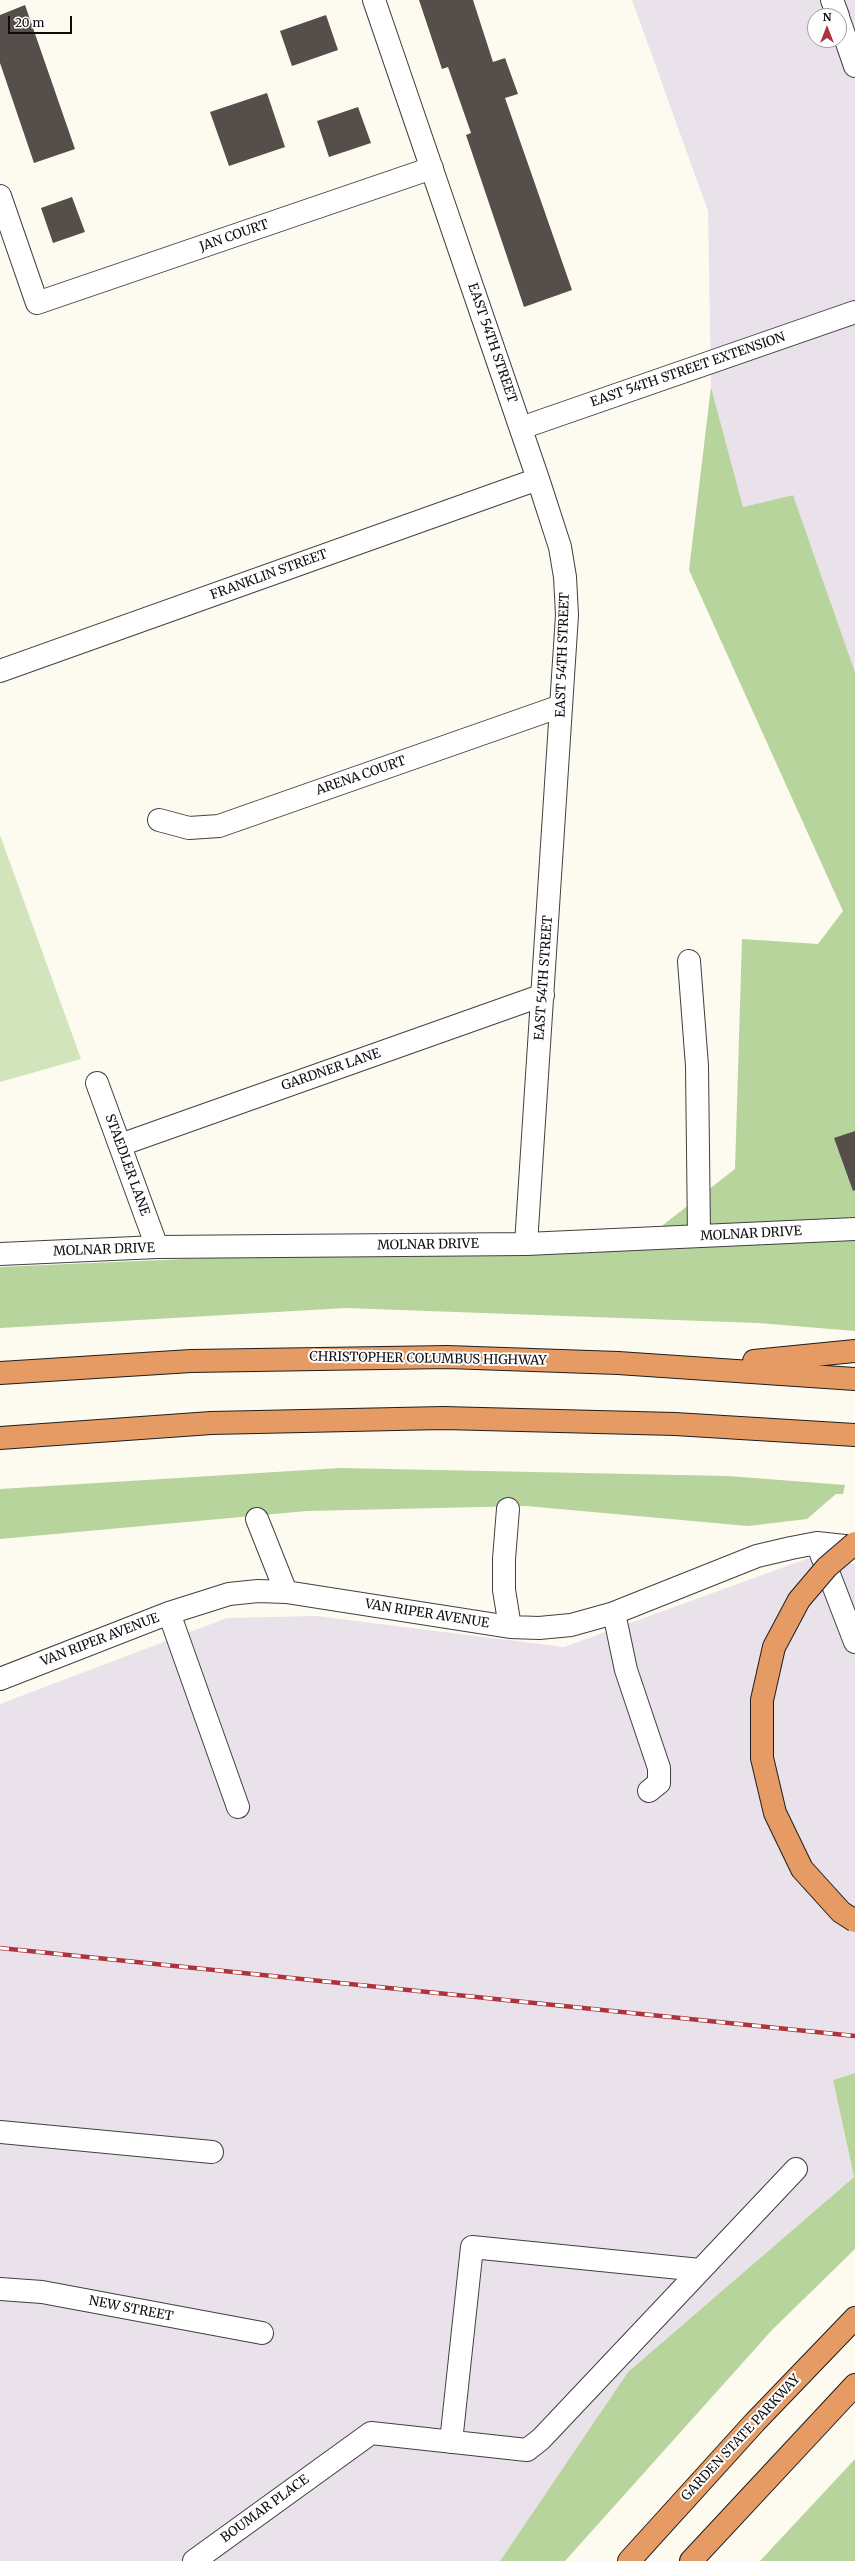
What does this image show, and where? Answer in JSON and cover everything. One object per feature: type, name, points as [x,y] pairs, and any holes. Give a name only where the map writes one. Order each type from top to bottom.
[{"type":"highway","points":[[695,1367],[855,1351]]},
{"type":"highway","name":"CHRISTOPHER COLUMBUS HIGHWAY","points":[[0,1372],[191,1360],[362,1357],[531,1359],[695,1367],[855,1379]]},
{"type":"highway","points":[[0,1438],[211,1423],[435,1418],[659,1423],[855,1435]]},
{"type":"highway","points":[[855,1543],[827,1567],[799,1600],[774,1647],[762,1700],[762,1758],[775,1813],[802,1869],[841,1912],[855,1921]]},
{"type":"highway","name":"GARDEN STATE PARKWAY","points":[[629,2561],[750,2428],[855,2318]]},
{"type":"highway","points":[[691,2561],[855,2385]]},
{"type":"street","name":"EAST 54TH STREET","points":[[374,0],[521,428],[560,547],[565,577],[567,615],[526,1244]]},
{"type":"street","points":[[847,43],[855,66]]},
{"type":"street","name":"JAN COURT","points":[[0,196],[37,303],[432,168]]},
{"type":"street","name":"EAST 54TH STREET EXTENSION","points":[[521,428],[855,312]]},
{"type":"street","name":"FRANKLIN STREET","points":[[0,671],[538,480]]},
{"type":"street","name":"ARENA COURT","points":[[159,820],[189,828],[219,826],[561,706]]},
{"type":"street","points":[[689,961],[697,1066],[700,1236]]},
{"type":"street","name":"GARDNER LANE","points":[[120,1145],[543,995]]},
{"type":"street","name":"STAEDLER LANE","points":[[97,1083],[157,1248]]},
{"type":"street","name":"MOLNAR DRIVE","points":[[0,1254],[157,1248],[526,1244],[855,1229]]},
{"type":"street","points":[[508,1509],[504,1558],[504,1590],[510,1627]]},
{"type":"street","points":[[257,1519],[286,1592]]},
{"type":"street","points":[[817,1543],[855,1642]]},
{"type":"street","name":"VAN RIPER AVENUE","points":[[0,1679],[168,1613],[229,1594],[258,1591],[286,1592],[510,1627],[572,1625],[614,1613],[757,1556],[817,1543],[855,1547]]},
{"type":"street","points":[[168,1613],[238,1807]]},
{"type":"street","points":[[614,1613],[626,1670],[659,1768],[659,1782],[649,1791]]},
{"type":"street","points":[[0,2132],[212,2152]]},
{"type":"street","points":[[451,2442],[472,2247],[700,2270],[796,2169]]},
{"type":"street","name":"BOUMAR PLACE","points":[[194,2561],[371,2433],[527,2450],[541,2439],[700,2270]]},
{"type":"street","name":"NEW STREET","points":[[0,2289],[42,2292],[262,2333]]},
{"type":"shaded area","points":[[632,0],[855,0],[855,672],[793,495],[743,507],[711,387],[708,211]]},
{"type":"shaded area","points":[[809,1558],[855,1564],[855,2073],[833,2080],[854,2177],[628,2372],[500,2561],[0,2561],[0,1704],[227,1618],[316,1616],[564,1647]]},
{"type":"green space","points":[[711,387],[743,507],[793,495],[855,672],[855,1331],[758,1323],[346,1308],[0,1328],[0,1267],[645,1239],[735,1169],[742,939],[818,944],[843,911],[689,570]]},
{"type":"green space","points":[[0,835],[81,1059],[0,1082]]},
{"type":"green space","points":[[340,1468],[728,1476],[845,1485],[843,1494],[836,1494],[807,1519],[748,1526],[526,1506],[307,1511],[0,1539],[0,1489]]},
{"type":"green space","points":[[855,2073],[855,2249],[772,2330],[565,2561],[500,2561],[628,2372],[854,2177],[833,2080]]},
{"type":"green space","points":[[855,2459],[855,2561],[760,2561]]},
{"type":"building","points":[[419,0],[473,0],[493,62],[505,58],[518,94],[505,98],[572,290],[524,307],[466,135],[471,133],[448,67],[442,69]]},
{"type":"building","points":[[25,5],[75,149],[34,163],[0,63],[0,15]]},
{"type":"building","points":[[326,15],[338,50],[292,66],[280,31]]},
{"type":"building","points":[[267,93],[285,147],[229,166],[210,112]]},
{"type":"building","points":[[358,107],[371,143],[329,157],[317,121]]},
{"type":"building","points":[[72,197],[85,232],[53,243],[41,208]]},
{"type":"building","points":[[855,1131],[855,1190],[853,1191],[834,1138]]},
{"type":"railway","points":[[0,1948],[855,2036]]}]
